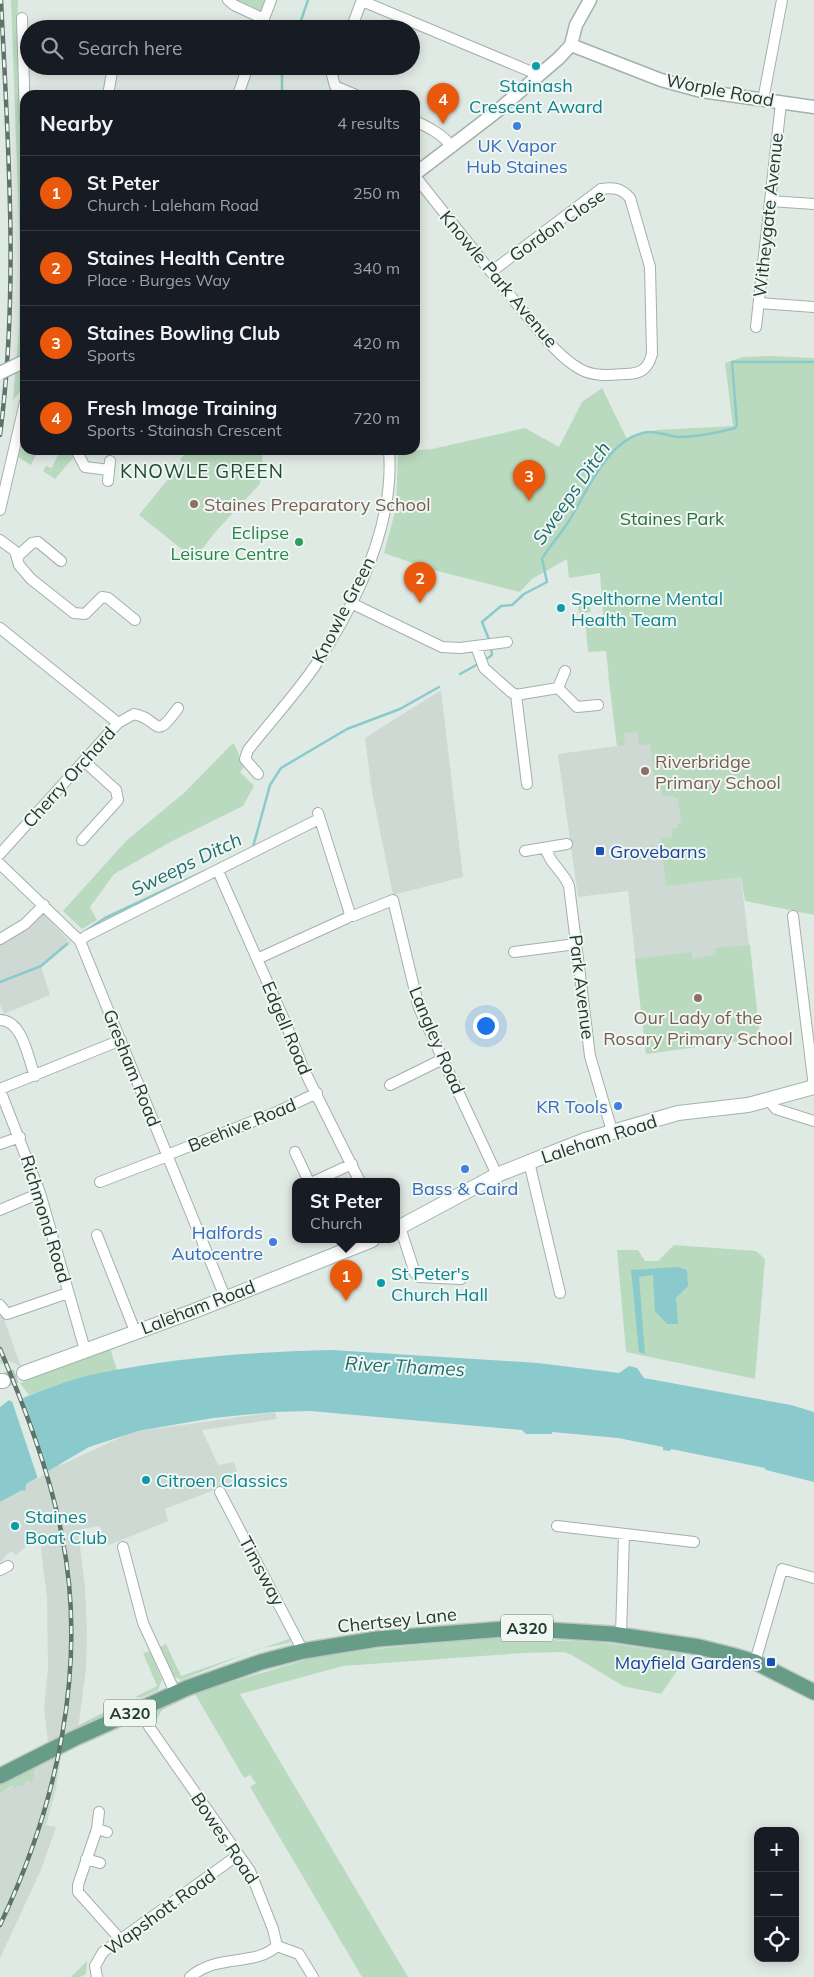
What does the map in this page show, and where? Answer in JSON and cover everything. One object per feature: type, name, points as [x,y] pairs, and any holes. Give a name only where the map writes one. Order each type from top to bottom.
[{"type":"main road","name":"Laleham Road","points":[[400,1227],[497,1175],[612,1131],[678,1113],[769,1101],[814,1087]]},
{"type":"main road","name":"Laleham Road","points":[[24,1373],[364,1243]]},
{"type":"main road","name":"Chertsey Lane","points":[[0,1776],[33,1758],[175,1692],[261,1662],[303,1651],[377,1639],[516,1628],[621,1635],[699,1647],[754,1662],[814,1692]]},
{"type":"street","points":[[228,0],[256,20]]},
{"type":"street","points":[[264,20],[271,0]]},
{"type":"street","points":[[354,20],[362,0],[410,20]]},
{"type":"street","points":[[420,171],[539,74],[571,44],[576,26],[590,0]]},
{"type":"street","points":[[763,100],[782,0]]},
{"type":"street","points":[[420,24],[539,74]]},
{"type":"street","name":"Worple Road","points":[[571,44],[661,80],[701,90],[814,107]]},
{"type":"street","points":[[24,75],[24,90]]},
{"type":"street","points":[[109,90],[111,75]]},
{"type":"street","points":[[240,90],[245,75]]},
{"type":"street","points":[[332,75],[335,86],[344,90]]},
{"type":"street","name":"Witheygate Avenue","points":[[756,327],[781,102]]},
{"type":"street","points":[[420,123],[444,137],[452,147]]},
{"type":"street","name":"Knowle Park Avenue","points":[[420,181],[550,344],[580,369],[590,373]]},
{"type":"street","name":"Gordon Close","points":[[492,272],[601,189],[613,187],[623,190],[630,198],[650,267],[652,354],[649,364],[644,371],[631,374],[590,373]]},
{"type":"street","points":[[770,201],[814,204]]},
{"type":"street","points":[[759,303],[814,307]]},
{"type":"street","points":[[0,373],[20,363]]},
{"type":"street","points":[[0,510],[20,424]]},
{"type":"street","points":[[79,455],[85,467],[109,466],[108,481]]},
{"type":"street","name":"Knowle Green","points":[[258,774],[245,759],[248,750],[314,667],[351,603],[369,563],[384,519],[389,455]]},
{"type":"street","points":[[0,540],[14,552],[19,565],[31,579],[74,613],[85,614],[102,597],[108,598],[135,620]]},
{"type":"street","points":[[17,557],[32,543],[38,542],[61,561]]},
{"type":"street","points":[[351,603],[442,647],[504,643]]},
{"type":"street","name":"Cherry Orchard","points":[[0,628],[118,723],[0,854]]},
{"type":"street","points":[[476,646],[481,663],[498,683],[516,695],[558,688]]},
{"type":"street","points":[[558,688],[565,671]]},
{"type":"street","points":[[558,688],[577,707],[598,705]]},
{"type":"street","points":[[516,695],[527,784]]},
{"type":"street","points":[[118,723],[134,714],[154,726],[162,727],[166,725],[178,708]]},
{"type":"street","points":[[82,840],[118,800],[116,790],[84,761]]},
{"type":"street","points":[[80,941],[86,936],[218,871],[319,816],[350,914],[346,918],[257,959]]},
{"type":"street","points":[[525,851],[567,844]]},
{"type":"street","name":"Park Avenue","points":[[546,848],[547,854],[566,876],[569,886],[590,1056],[612,1131]]},
{"type":"street","name":"Gresham Road","points":[[1,868],[44,905],[80,941],[122,1040],[225,1297]]},
{"type":"street","name":"Edgell Road","points":[[218,871],[303,1068],[358,1178]]},
{"type":"street","name":"Langley Road","points":[[350,914],[353,916],[392,900],[419,1008],[497,1175]]},
{"type":"street","points":[[0,939],[25,924],[44,905]]},
{"type":"street","points":[[793,916],[814,1087]]},
{"type":"street","points":[[514,952],[576,944]]},
{"type":"street","points":[[0,1020],[10,1022],[17,1028],[35,1076]]},
{"type":"street","name":"Richmond Road","points":[[85,1350],[40,1193],[20,1137],[0,1090],[122,1040]]},
{"type":"street","points":[[390,1085],[443,1059]]},
{"type":"street","name":"Beehive Road","points":[[100,1182],[277,1112],[317,1094]]},
{"type":"street","points":[[769,1101],[776,1109],[814,1121]]},
{"type":"street","points":[[0,1144],[20,1137]]},
{"type":"street","points":[[295,1152],[307,1178]]},
{"type":"street","points":[[529,1162],[560,1293]]},
{"type":"street","points":[[322,1178],[352,1164]]},
{"type":"street","points":[[0,1210],[40,1193]]},
{"type":"street","points":[[400,1233],[415,1274],[419,1277],[461,1279]]},
{"type":"street","points":[[97,1235],[135,1331]]},
{"type":"street","points":[[0,1305],[6,1314],[68,1293]]},
{"type":"street","name":"Timsway","points":[[220,1492],[303,1651]]},
{"type":"street","points":[[557,1526],[694,1542]]},
{"type":"street","points":[[621,1635],[624,1534]]},
{"type":"street","points":[[123,1546],[143,1623],[175,1692]]},
{"type":"street","points":[[754,1662],[782,1569],[814,1578]]},
{"type":"street","name":"Bowes Road","points":[[139,1708],[150,1728],[238,1855],[258,1888],[277,1946]]},
{"type":"street","points":[[99,1812],[97,1829],[78,1885],[78,1892],[120,1939]]},
{"type":"street","points":[[97,1829],[107,1832]]},
{"type":"street","name":"Wapshott Road","points":[[97,1977],[94,1972],[98,1958],[120,1939],[238,1855]]},
{"type":"street","points":[[86,1859],[100,1863]]},
{"type":"street","points":[[190,1977],[210,1965],[265,1956],[277,1946],[300,1954],[313,1977]]},
{"type":"shaded area","name":"Riverbridge Primary School","points":[[715,659],[760,1038],[646,1054],[628,891],[578,897],[558,754],[617,746],[608,675]]},
{"type":"shaded area","points":[[441,690],[463,877],[393,895],[372,792],[365,738]]},
{"type":"shaded area","points":[[36,906],[71,943],[41,966],[50,995],[4,1014],[0,1005],[0,934],[21,923]]},
{"type":"shaded area","points":[[0,1313],[4,1319],[21,1367],[10,1361],[0,1364]]},
{"type":"shaded area","points":[[275,1412],[277,1419],[202,1430],[218,1465],[234,1462],[240,1480],[165,1509],[168,1521],[109,1545],[99,1526],[78,1530],[85,1587],[87,1630],[86,1668],[78,1730],[48,1742],[44,1708],[48,1669],[47,1599],[40,1541],[38,1536],[16,1555],[11,1551],[0,1562],[0,1502],[22,1489],[25,1491],[25,1484],[59,1464],[61,1465],[132,1432]]},
{"type":"shaded area","points":[[62,1750],[56,1789],[46,1825],[56,1827],[41,1870],[0,1958],[0,1794],[35,1774],[38,1761]]},
{"type":"green space","points":[[11,0],[18,0],[20,249]]},
{"type":"green space","points":[[236,0],[270,0],[264,19]]},
{"type":"green space","points":[[20,249],[20,392],[13,400],[19,328]]},
{"type":"green space","name":"Staines Park","points":[[743,357],[814,358],[814,915],[745,901],[741,877],[666,886],[661,838],[672,837],[671,829],[678,828],[677,824],[681,823],[678,798],[674,798],[673,795],[662,796],[660,782],[655,782],[650,744],[639,745],[637,732],[624,733],[625,745],[617,746],[606,651],[588,652],[585,618],[603,615],[600,573],[569,578],[567,559],[532,579],[520,592],[430,569],[384,553],[396,508],[398,455],[420,455],[420,450],[525,428],[559,447],[582,402],[602,388],[627,439],[657,430],[733,426],[725,363]]},
{"type":"green space","points":[[20,447],[20,455],[36,455],[31,465],[18,457]]},
{"type":"green space","points":[[58,455],[72,455],[73,458],[55,479],[43,471],[46,466],[52,468]]},
{"type":"green space","name":"Staines Preparatory School","points":[[185,455],[263,455],[260,484],[217,530],[194,559],[139,515],[182,462],[180,459]]},
{"type":"green space","points":[[589,595],[591,612],[579,614],[577,596]]},
{"type":"green space","points":[[233,743],[244,767],[240,772],[254,786],[243,806],[174,840],[114,874],[90,907],[97,920],[82,929],[63,911],[127,840],[184,793]]},
{"type":"green space","points":[[750,945],[760,1038],[646,1054],[635,959],[691,952],[693,959],[716,955],[715,948]]},
{"type":"green space","points":[[674,1245],[756,1251],[765,1259],[755,1379],[626,1352],[617,1250],[638,1250],[645,1261],[658,1261]]},
{"type":"green space","points":[[110,1348],[117,1370],[60,1384],[29,1395],[20,1383]]},
{"type":"green space","points":[[292,1638],[289,1643],[262,1648]]},
{"type":"green space","points":[[494,1638],[599,1642],[683,1654],[686,1658],[661,1694],[623,1686],[572,1655],[563,1652],[523,1653],[343,1666],[240,1694],[408,1977],[362,1977],[250,1787],[256,1783],[250,1775],[244,1778],[195,1694],[162,1710],[154,1724],[150,1713],[194,1693],[315,1657],[375,1649]]},
{"type":"green space","points":[[166,1644],[181,1676],[247,1653],[181,1680],[173,1676],[160,1647]]},
{"type":"green space","points":[[150,1651],[162,1680],[158,1690],[140,1698],[135,1697],[157,1686],[143,1653]]},
{"type":"green space","points":[[112,1708],[110,1713],[78,1730],[79,1725]]},
{"type":"green space","points":[[38,1761],[31,1786],[31,1782],[27,1780],[22,1786],[16,1786],[15,1791],[12,1786],[0,1794],[0,1783]]},
{"type":"green space","points":[[87,1961],[86,1974],[80,1977],[71,1977]]},
{"type":"water","points":[[678,1267],[687,1270],[688,1286],[676,1298],[678,1324],[667,1324],[655,1311],[653,1275],[639,1277],[645,1354],[639,1352],[631,1270]]},
{"type":"water","name":"River Thames","points":[[332,1350],[538,1363],[619,1373],[629,1366],[637,1368],[644,1378],[791,1405],[814,1412],[814,1482],[766,1470],[765,1468],[671,1449],[670,1451],[663,1450],[663,1447],[618,1438],[552,1432],[552,1434],[526,1434],[522,1430],[311,1411],[274,1412],[213,1418],[138,1431],[89,1447],[26,1484],[25,1491],[22,1490],[0,1502],[0,1407],[9,1400],[12,1402],[53,1386],[85,1377],[155,1363],[244,1354]]},
{"type":"pier","points":[[22,1396],[48,1472],[38,1479],[11,1398]]},
{"type":"waterway","points":[[301,20],[308,0]]},
{"type":"waterway","points":[[282,75],[282,90]]},
{"type":"waterway","name":"Sweeps Ditch","points":[[490,642],[482,622],[501,606],[512,605],[524,594],[547,582],[542,559],[569,521],[591,481],[610,455],[621,444],[634,436],[648,432],[685,437],[735,428],[737,425],[732,362],[814,362]]},
{"type":"waterway","name":"Sweeps Ditch","points":[[485,660],[492,655],[491,647]]},
{"type":"waterway","name":"Sweeps Ditch","points":[[460,674],[480,663]]},
{"type":"waterway","name":"Sweeps Ditch","points":[[253,847],[270,785],[281,768],[347,729],[400,709],[439,687]]},
{"type":"waterway","name":"Sweeps Ditch","points":[[84,932],[105,918],[205,871]]},
{"type":"waterway","name":"Sweeps Ditch","points":[[0,982],[41,966],[67,944]]},
{"type":"tunnel","points":[[3,1381],[24,1373]]},
{"type":"railway","points":[[0,435],[6,381],[11,272],[9,163],[1,0]]},
{"type":"railway","points":[[0,1349],[36,1441],[57,1512],[69,1585],[71,1635],[69,1685],[62,1735],[52,1784],[20,1879],[0,1925]]},
{"type":"place","name":"Stainash Crescent Award","points":[[536,66]]},
{"type":"place","name":"Fresh Image Training","points":[[443,124]]},
{"type":"place","name":"UK Vapor Hub Staines","points":[[517,126]]},
{"type":"place","name":"Staines Bowling Club","points":[[529,501]]},
{"type":"place","name":"Staines Preparatory School","points":[[194,504]]},
{"type":"place","name":"Eclipse Leisure Centre","points":[[299,542]]},
{"type":"place","name":"Staines Health Centre","points":[[420,603]]},
{"type":"place","name":"Spelthorne Mental Health Team","points":[[561,608]]},
{"type":"place","name":"Riverbridge Primary School","points":[[645,771]]},
{"type":"place","name":"Grovebarns","points":[[600,851]]},
{"type":"place","name":"Our Lady of the Rosary Primary School","points":[[698,998]]},
{"type":"place","name":"KR Tools","points":[[618,1106]]},
{"type":"place","name":"Bass & Caird","points":[[465,1169]]},
{"type":"place","name":"Halfords Autocentre","points":[[273,1242]]},
{"type":"place","name":"St Peter's Church Hall","points":[[381,1283]]},
{"type":"place","name":"St Peter","points":[[346,1301]]},
{"type":"place","name":"Citroen Classics","points":[[146,1480]]},
{"type":"place","name":"Staines Boat Club","points":[[15,1526]]},
{"type":"place","name":"Mayfield Gardens","points":[[771,1662]]},
{"type":"district","name":"KNOWLE GREEN","points":[[202,471]]}]
